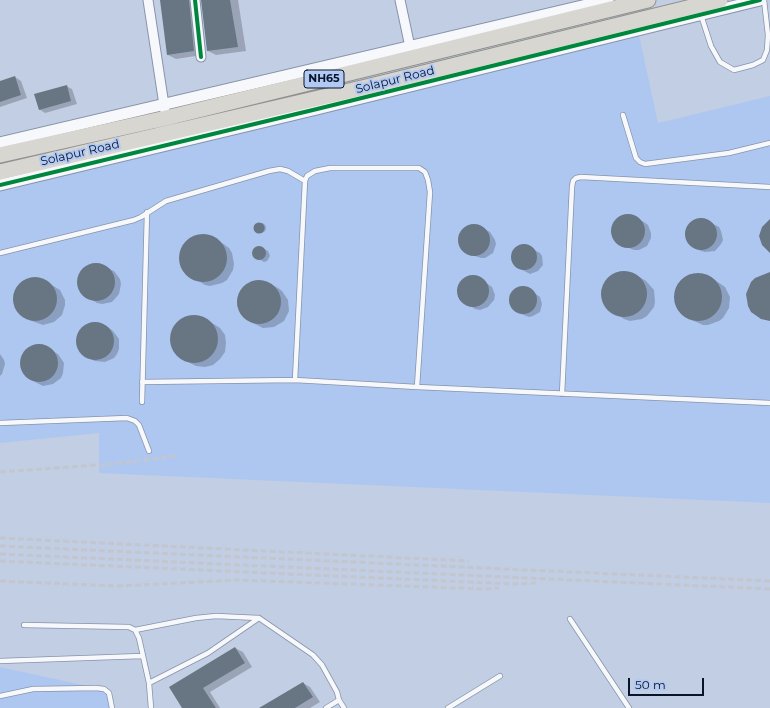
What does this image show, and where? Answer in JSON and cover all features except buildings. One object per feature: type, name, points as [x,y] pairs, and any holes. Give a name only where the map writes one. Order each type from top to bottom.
[{"type":"highway","name":"Solapur Road","points":[[0,155],[165,112],[362,70],[582,7],[648,0]]},
{"type":"highway","name":"Solapur Road","points":[[0,172],[699,10],[720,0]]},
{"type":"highway","points":[[362,70],[366,87]]},
{"type":"street","points":[[148,0],[165,112]]},
{"type":"street","points":[[194,0],[201,57]]},
{"type":"street","points":[[400,0],[410,47]]},
{"type":"street","points":[[0,143],[165,112],[410,47],[608,0]]},
{"type":"street","points":[[0,185],[699,10],[760,0]]},
{"type":"lane","points":[[699,10],[710,46],[720,62],[734,70],[754,65],[763,60],[767,50],[768,35],[764,0]]},
{"type":"lane","points":[[623,115],[636,158],[645,164],[729,153],[770,143]]},
{"type":"lane","points":[[295,380],[305,181],[307,176],[315,171],[330,168],[419,168],[425,172],[430,192],[417,387]]},
{"type":"lane","points":[[0,253],[134,220],[166,202],[269,171],[280,169],[288,171],[305,181]]},
{"type":"lane","points":[[562,394],[572,187],[573,181],[576,178],[581,177],[770,187]]},
{"type":"lane","points":[[142,402],[147,212]]},
{"type":"lane","points":[[142,382],[295,380],[770,403]]},
{"type":"lane","points":[[0,424],[127,418],[135,421],[139,425],[149,452]]},
{"type":"lane","points":[[135,630],[196,618],[216,616],[259,618],[313,656],[322,665],[337,692],[338,700],[344,708]]},
{"type":"lane","points":[[149,683],[208,654],[259,618]]},
{"type":"lane","points":[[570,619],[629,708]]},
{"type":"lane","points":[[24,625],[129,627],[135,630],[139,638],[149,683],[151,708]]},
{"type":"lane","points":[[0,661],[142,656]]},
{"type":"lane","points":[[448,708],[500,676]]},
{"type":"lane","points":[[0,696],[33,689],[96,688],[104,689],[109,693],[112,708]]},
{"type":"lane","points":[[326,708],[338,700]]},
{"type":"shaded area","points":[[639,35],[658,123],[770,96],[770,503],[99,473],[99,433],[0,443],[0,189]]},
{"type":"shaded area","points":[[0,667],[96,688],[109,693],[111,708],[0,708]]},
{"type":"railway","points":[[0,472],[111,464],[176,456]]},
{"type":"railway","points":[[0,538],[469,561]]},
{"type":"railway","points":[[0,546],[770,581]]},
{"type":"railway","points":[[0,554],[770,589]]},
{"type":"railway","points":[[0,561],[513,584],[536,583]]},
{"type":"railway","points":[[0,581],[119,586],[238,580],[484,589],[499,588]]},
{"type":"cycle path","points":[[195,0],[201,57]]},
{"type":"cycle path","points":[[0,185],[760,0]]}]
